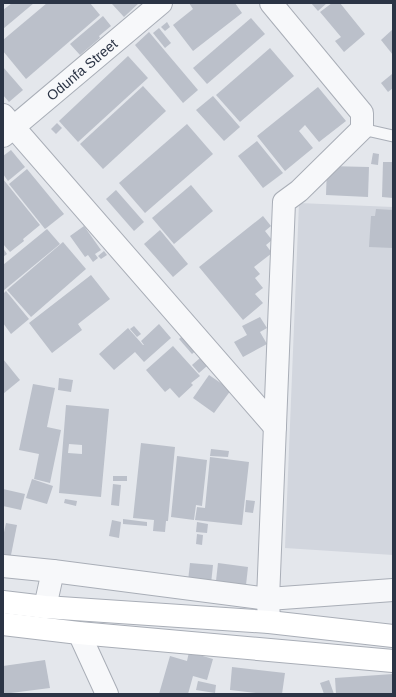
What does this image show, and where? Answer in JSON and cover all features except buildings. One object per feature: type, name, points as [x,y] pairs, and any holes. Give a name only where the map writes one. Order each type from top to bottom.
[{"type":"main road","points":[[3,602],[45,607],[269,622],[393,636]]},
{"type":"main road","points":[[3,624],[79,633],[393,661]]},
{"type":"street","name":"Odunfa Street","points":[[7,126],[161,3]]},
{"type":"street","points":[[269,622],[268,600],[284,202],[299,191],[362,129],[362,113],[271,3]]},
{"type":"street","points":[[7,126],[275,427]]},
{"type":"street","points":[[3,566],[53,571],[268,600],[393,590]]},
{"type":"street","points":[[45,607],[53,571]]},
{"type":"street","points":[[79,633],[107,694]]},
{"type":"lane","points":[[362,129],[393,136]]},
{"type":"shaded area","points":[[299,203],[393,207],[393,555],[285,548]]}]
